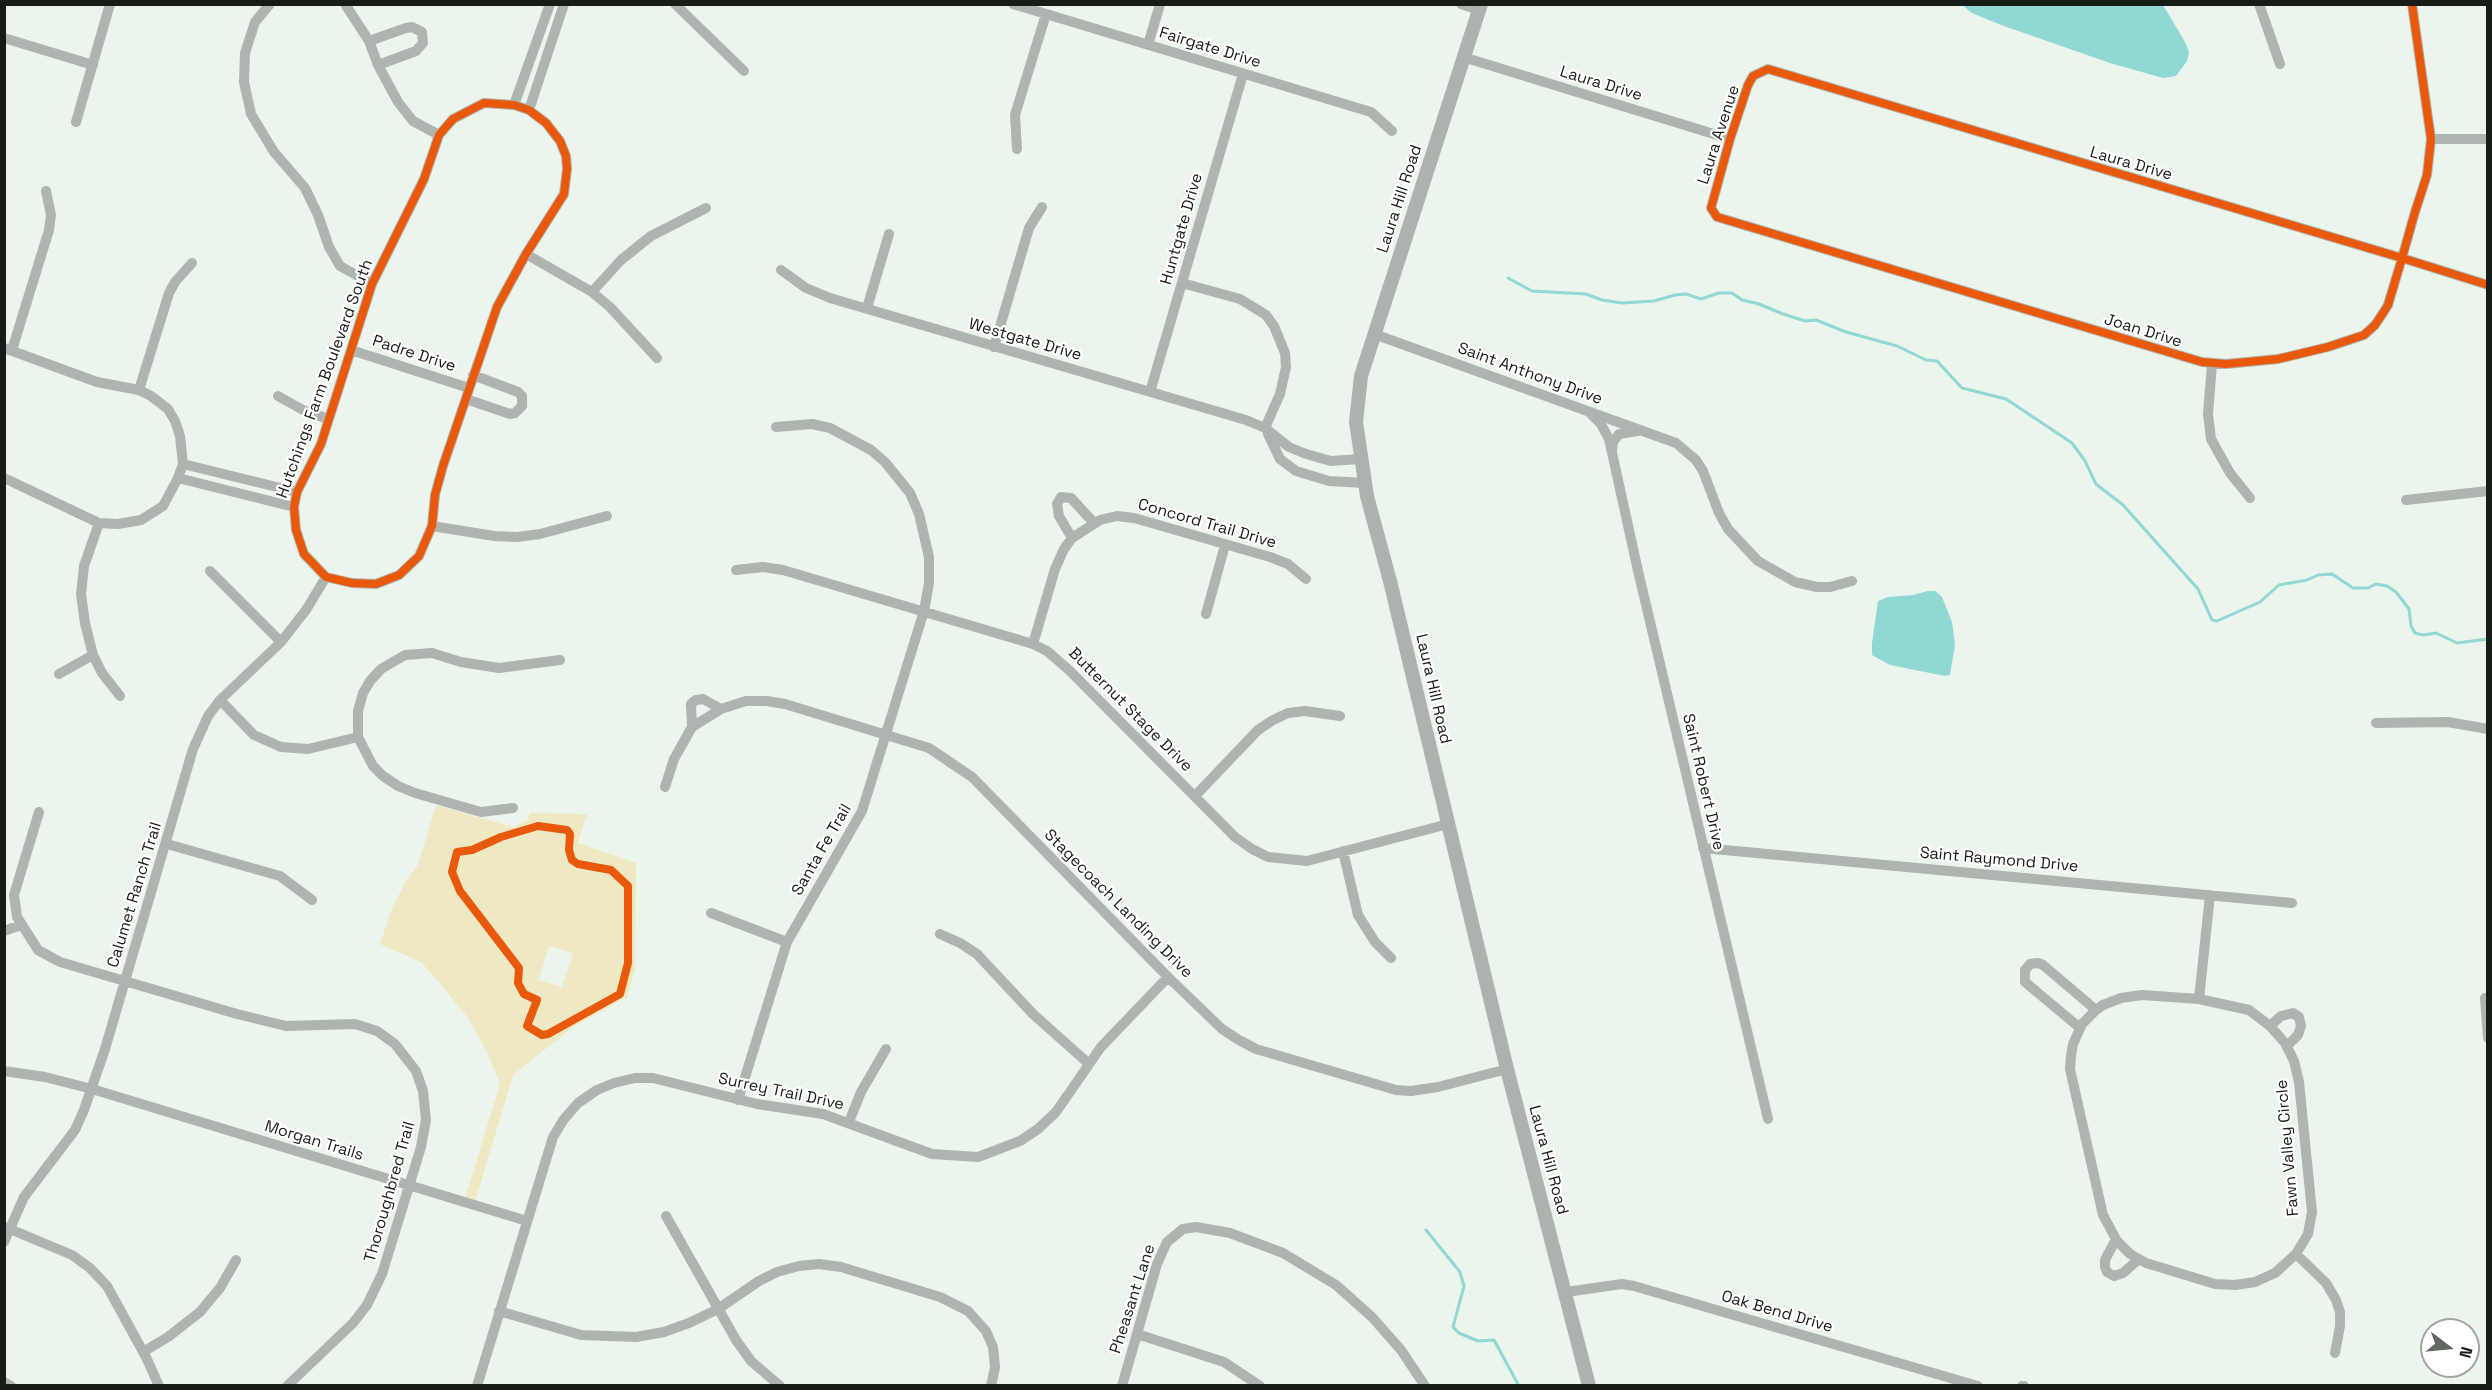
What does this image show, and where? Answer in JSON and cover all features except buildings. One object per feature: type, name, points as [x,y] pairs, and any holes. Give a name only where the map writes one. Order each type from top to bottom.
[{"type":"main road","name":"Laura Hill Road","points":[[1480,7],[1361,376],[1356,422],[1365,483],[1507,1069],[1589,1386]]},
{"type":"street","points":[[75,122],[110,4]]},
{"type":"street","points":[[270,4],[255,22],[245,53],[244,82],[251,114],[274,152],[305,188],[318,215],[329,247],[340,266],[372,284]]},
{"type":"street","points":[[345,4],[369,41],[378,65],[398,102],[413,120],[439,135]]},
{"type":"street","points":[[514,105],[549,4]]},
{"type":"street","points":[[326,577],[352,583],[376,584],[399,575],[419,556],[432,526],[435,495],[443,466],[497,307],[526,254],[564,194],[567,169],[560,141],[546,123],[528,110],[564,4]]},
{"type":"street","points":[[675,4],[744,71]]},
{"type":"street","name":"Fairgate Drive","points":[[1013,4],[1371,112],[1392,131]]},
{"type":"street","points":[[1148,45],[1160,4]]},
{"type":"street","points":[[1461,4],[1480,7]]},
{"type":"street","points":[[2259,4],[2280,64]]},
{"type":"street","name":"Joan Drive","points":[[1717,217],[2212,364],[2278,359],[2364,335],[2375,325],[2388,305],[2427,175],[2431,139],[2412,4]]},
{"type":"street","points":[[1017,149],[1016,115],[1046,14]]},
{"type":"street","points":[[369,41],[412,27],[422,33],[423,43],[416,51],[378,65]]},
{"type":"street","points":[[4,38],[93,65]]},
{"type":"street","name":"Laura Drive","points":[[1463,57],[1730,139]]},
{"type":"street","name":"Laura Drive","points":[[1768,69],[2487,285]]},
{"type":"street","name":"Laura Avenue","points":[[1717,217],[1711,208],[1711,203],[1748,85],[1753,76],[1768,69]]},
{"type":"street","name":"Huntgate Drive","points":[[1150,392],[1243,74]]},
{"type":"street","name":"Hutchings Farm Boulevard South","points":[[326,577],[304,554],[296,530],[294,507],[297,492],[321,444],[372,284],[424,179],[439,135],[453,119],[484,103],[514,105],[528,110]]},
{"type":"street","points":[[2431,139],[2487,139]]},
{"type":"street","points":[[4,478],[99,523],[118,524],[141,520],[163,506],[183,464],[183,450],[175,421],[160,402],[139,390],[97,382],[8,349],[50,230],[51,215],[46,191]]},
{"type":"street","points":[[994,347],[1029,228],[1042,207]]},
{"type":"street","points":[[592,292],[621,260],[651,236],[706,208]]},
{"type":"street","points":[[867,308],[889,234]]},
{"type":"street","points":[[526,254],[592,292],[610,307],[657,358]]},
{"type":"street","points":[[139,390],[169,293],[175,282],[192,264]]},
{"type":"street","name":"Westgate Drive","points":[[781,270],[816,293],[1246,420],[1265,428],[1289,447],[1306,454],[1331,461],[1360,459]]},
{"type":"street","points":[[1182,283],[1240,299],[1266,315],[1274,326],[1285,353],[1286,367],[1280,394],[1265,428],[1280,459],[1296,471],[1329,481],[1365,483]]},
{"type":"street","name":"Saint Anthony Drive","points":[[1374,334],[1676,442],[1687,449],[1704,471],[1719,513],[1728,529],[1758,561],[1787,578],[1817,587],[1830,587],[1852,581]]},
{"type":"street","name":"Padre Drive","points":[[351,350],[469,387]]},
{"type":"street","points":[[2212,364],[2208,414],[2211,439],[2230,473],[2250,498]]},
{"type":"street","points":[[466,399],[510,414],[515,413],[522,406],[522,396],[518,392],[473,375]]},
{"type":"street","points":[[278,396],[303,410],[328,419]]},
{"type":"street","name":"Saint Robert Drive","points":[[1590,413],[1601,424],[1609,439],[1768,1119]]},
{"type":"street","name":"Santa Fe Trail","points":[[738,1100],[786,942],[862,811],[924,611],[929,583],[926,536],[910,493],[899,477],[871,450],[830,428],[812,424],[777,427]]},
{"type":"street","points":[[1612,452],[1613,442],[1619,435],[1641,430]]},
{"type":"street","points":[[183,464],[297,492]]},
{"type":"street","points":[[178,478],[294,507]]},
{"type":"street","points":[[2406,500],[2487,491]]},
{"type":"street","points":[[1072,538],[1059,516],[1057,504],[1061,497],[1071,498],[1094,522]]},
{"type":"street","points":[[432,526],[494,536],[517,537],[540,534],[607,516]]},
{"type":"street","name":"Concord Trail Drive","points":[[1033,644],[1055,569],[1064,549],[1072,538],[1094,522],[1117,516],[1134,518],[1279,560],[1288,564],[1306,579]]},
{"type":"street","points":[[99,523],[84,566],[81,594],[93,655],[102,673],[120,696]]},
{"type":"street","points":[[1206,614],[1225,545]]},
{"type":"street","name":"Butternut Stage Drive","points":[[736,570],[763,567],[783,570],[1033,644],[1047,651],[1069,670],[1236,837],[1268,857],[1306,861],[1448,824]]},
{"type":"street","points":[[210,571],[281,642]]},
{"type":"street","name":"Calumet Ranch Trail","points":[[4,1242],[7,1227],[24,1197],[75,1130],[92,1089],[167,844],[193,749],[208,716],[220,700],[281,642],[306,610],[326,577]]},
{"type":"street","points":[[513,808],[481,813],[398,786],[373,766],[358,737],[358,711],[370,681],[381,669],[405,655],[432,652],[461,662],[499,668],[560,660]]},
{"type":"street","points":[[59,674],[93,655]]},
{"type":"street","name":"Stagecoach Landing Drive","points":[[692,727],[691,704],[696,700],[703,699],[722,709]]},
{"type":"street","points":[[220,700],[254,735],[281,747],[308,749],[358,737]]},
{"type":"street","name":"Stagecoach Landing Drive","points":[[665,787],[674,759],[692,727],[722,709],[746,701],[785,704],[929,748],[972,777],[1222,1029],[1256,1049],[1381,1087],[1411,1091],[1438,1087],[1507,1069]]},
{"type":"street","points":[[1195,796],[1258,730],[1273,720],[1288,712],[1305,711],[1340,716]]},
{"type":"street","points":[[2376,723],[2448,722],[2487,729]]},
{"type":"street","name":"Thoroughbred Trail","points":[[39,812],[14,895],[14,906],[21,925],[38,951],[60,962],[237,1014],[286,1026],[355,1024],[377,1031],[395,1044],[411,1062],[424,1098],[426,1120],[421,1146],[388,1258],[367,1305],[353,1323],[287,1386]]},
{"type":"street","points":[[167,844],[280,876],[312,900]]},
{"type":"street","name":"Saint Raymond Drive","points":[[1703,848],[2292,903]]},
{"type":"street","points":[[1343,851],[1358,915],[1375,942],[1391,958]]},
{"type":"street","points":[[2199,999],[2210,895]]},
{"type":"street","points":[[711,913],[786,942]]},
{"type":"street","points":[[4,931],[21,925]]},
{"type":"street","points":[[940,934],[977,954],[1033,1014],[1088,1063]]},
{"type":"street","points":[[2080,1029],[2025,982],[2025,970],[2030,964],[2043,965],[2096,1010]]},
{"type":"street","name":"Surrey Trail Drive","points":[[477,1386],[554,1137],[564,1119],[578,1103],[597,1090],[635,1078],[653,1078],[738,1100],[823,1114],[932,1154],[978,1157],[1020,1141],[1038,1130],[1056,1112],[1088,1063],[1168,977]]},
{"type":"street","name":"Fawn Valley Circle","points":[[2142,995],[2199,999],[2249,1010],[2270,1026],[2288,1046],[2299,1082],[2312,1212],[2308,1234],[2296,1254],[2275,1273],[2255,1282],[2235,1286],[2215,1284],[2139,1259],[2130,1254],[2116,1239],[2103,1215],[2070,1069],[2073,1044],[2080,1029],[2103,1005],[2121,998],[2142,995]]},
{"type":"street","points":[[2486,998],[2487,1038]]},
{"type":"street","points":[[2270,1026],[2281,1016],[2292,1013],[2299,1017],[2301,1026],[2298,1035],[2288,1046]]},
{"type":"street","points":[[849,1122],[861,1092],[886,1049]]},
{"type":"street","name":"Morgan Trails","points":[[4,1071],[45,1077],[92,1089],[527,1221]]},
{"type":"street","points":[[666,1216],[717,1309],[751,1361],[780,1386]]},
{"type":"street","points":[[7,1227],[72,1255],[90,1268],[107,1286],[159,1386]]},
{"type":"street","name":"Pheasant Lane","points":[[1122,1386],[1157,1264],[1167,1242],[1183,1229],[1206,1227],[1230,1233],[1283,1253],[1336,1285],[1372,1317],[1394,1342],[1425,1386]]},
{"type":"street","points":[[2116,1239],[2105,1260],[2104,1267],[2108,1272],[2114,1276],[2124,1274],[2139,1259]]},
{"type":"street","points":[[2296,1254],[2326,1283],[2336,1300],[2340,1312],[2340,1326],[2335,1353]]},
{"type":"street","points":[[143,1352],[168,1337],[200,1312],[220,1288],[236,1260]]},
{"type":"street","points":[[499,1311],[581,1335],[607,1338],[636,1337],[664,1332],[717,1309],[777,1272],[819,1263],[841,1267],[940,1297],[968,1311],[986,1331],[993,1347],[995,1367],[991,1386]]},
{"type":"street","name":"Oak Bend Drive","points":[[1566,1292],[1622,1284],[1634,1286],[1978,1386]]},
{"type":"street","points":[[1137,1334],[1224,1362],[1260,1386]]},
{"type":"street","points":[[4,1382],[12,1386]]},
{"type":"shaded area","points":[[436,805],[513,827],[527,820],[530,813],[587,814],[578,843],[636,863],[635,969],[627,997],[573,1027],[513,1075],[474,1205],[464,1202],[500,1084],[487,1052],[468,1018],[443,987],[421,962],[380,944],[392,908],[406,881],[418,865]],"holes":[[[549,946],[573,953],[562,987],[539,980]]]},
{"type":"water","points":[[1962,5],[2163,5],[2185,42],[2189,52],[2187,61],[2176,76],[2163,78],[2110,63],[2001,25],[1972,13]]},
{"type":"water","points":[[1935,591],[1942,597],[1952,622],[1955,645],[1950,675],[1945,676],[1890,665],[1872,655],[1878,601],[1888,597]]},
{"type":"waterway","points":[[1508,278],[1532,291],[1586,294],[1602,300],[1622,303],[1654,301],[1675,295],[1686,294],[1701,299],[1719,293],[1732,293],[1742,300],[1783,314],[1805,321],[1816,320],[1846,332],[1897,346],[1926,360],[1937,361],[1962,388],[2006,399],[2072,443],[2085,461],[2096,484],[2123,505],[2198,589],[2212,620],[2217,621],[2260,602],[2279,585],[2307,580],[2318,575],[2332,574],[2353,588],[2368,588],[2376,584],[2387,586],[2396,592],[2409,609],[2411,626],[2415,633],[2423,635],[2436,633],[2457,643],[2488,639]]},
{"type":"waterway","points":[[1426,1230],[1460,1272],[1464,1286],[1453,1327],[1459,1333],[1478,1341],[1494,1340],[1519,1386]]},
{"type":"cycle path","points":[[2412,4],[2431,139],[2427,175],[2415,212],[2402,258],[2388,305],[2375,325],[2364,335],[2328,347],[2278,359],[2226,364],[2202,362],[1717,217],[1711,208],[1748,85],[1753,76],[1768,69],[2402,258],[2488,285]]},
{"type":"cycle path","points":[[484,103],[514,105],[529,110],[546,123],[560,141],[566,156],[564,194],[526,254],[497,307],[443,466],[435,495],[432,526],[419,556],[399,575],[376,584],[352,583],[326,577],[304,554],[296,530],[294,507],[297,492],[321,444],[372,284],[424,179],[439,135],[453,119],[484,103]]},
{"type":"cycle path","points":[[538,826],[567,830],[570,834],[569,850],[572,860],[578,864],[611,870],[628,886],[628,963],[620,994],[548,1034],[542,1035],[527,1026],[537,1000],[524,994],[518,983],[519,968],[460,891],[452,872],[457,852],[472,850],[501,837],[538,826]]}]
